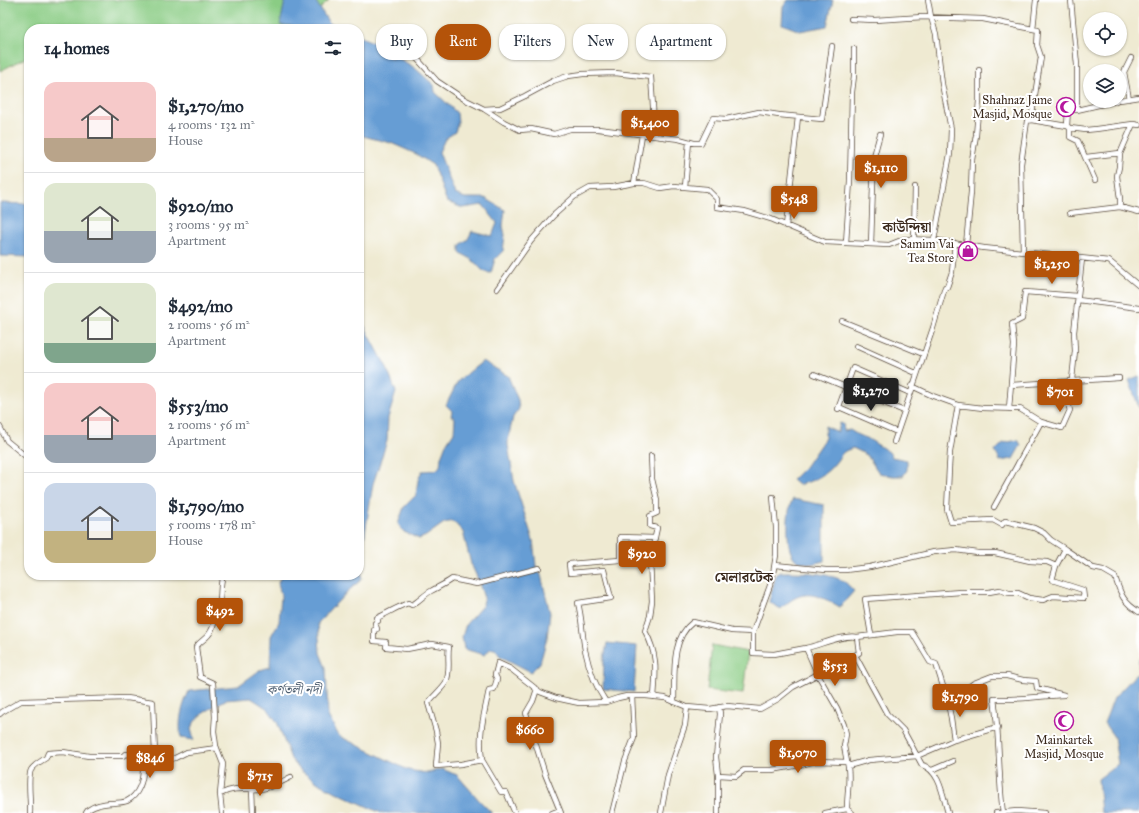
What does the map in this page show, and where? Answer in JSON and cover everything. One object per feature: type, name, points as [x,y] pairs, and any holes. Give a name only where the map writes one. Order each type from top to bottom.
[{"type":"street","points":[[928,0],[930,17],[936,34],[942,84],[951,129],[950,154],[934,240]]},
{"type":"street","points":[[1033,29],[1036,0]]},
{"type":"street","points":[[1071,0],[1077,58],[1077,110]]},
{"type":"street","points":[[851,19],[875,20],[930,17],[983,19],[1038,30],[1037,45],[1041,57],[1031,120]]},
{"type":"street","points":[[418,60],[438,81],[464,99],[520,130],[530,129],[554,134],[570,129],[598,129],[701,143],[713,118],[726,119],[759,112],[822,119],[832,46]]},
{"type":"street","points":[[846,243],[850,181],[854,49]]},
{"type":"street","points":[[1131,58],[1124,72],[1129,99],[1139,97]]},
{"type":"street","points":[[966,245],[971,192],[972,160],[976,135],[979,70]]},
{"type":"street","points":[[484,109],[500,108],[553,80],[568,76],[615,73],[651,77],[655,136]]},
{"type":"street","points":[[1086,108],[1077,110],[1068,109],[1068,127],[1070,137],[1078,141],[1095,180]]},
{"type":"street","points":[[786,226],[798,117]]},
{"type":"street","points":[[1023,252],[1021,164],[1027,121],[1031,120],[1086,130],[1133,124],[1139,125]]},
{"type":"street","points":[[1120,207],[1117,176],[1120,153],[1133,124]]},
{"type":"street","points":[[871,244],[874,156],[880,134]]},
{"type":"street","points":[[634,183],[642,135]]},
{"type":"street","points":[[685,187],[689,142]]},
{"type":"street","points":[[1086,157],[1120,153]]},
{"type":"street","points":[[497,289],[531,241],[553,216],[574,197],[590,188],[613,187],[634,183],[644,183],[660,188],[674,186],[707,189],[716,199],[717,207],[744,211],[771,219],[825,242],[888,244],[904,239],[934,240],[1109,262],[1139,286]]},
{"type":"street","points":[[914,239],[915,187]]},
{"type":"street","points":[[1070,214],[1120,207],[1139,212]]},
{"type":"street","points":[[894,442],[916,373],[933,328],[945,286],[947,287],[952,272],[956,243]]},
{"type":"street","points":[[912,386],[933,396],[958,405],[983,408],[1020,409],[1041,422],[1062,428],[1070,410],[1075,351],[1074,332],[1082,259]]},
{"type":"street","points":[[1009,409],[1014,345],[1012,324],[1022,319],[1025,292],[1078,298],[1139,308]]},
{"type":"street","points":[[842,321],[924,354]]},
{"type":"street","points":[[856,346],[916,373]]},
{"type":"street","points":[[898,432],[838,408],[852,368],[910,393]]},
{"type":"street","points":[[814,374],[904,411]]},
{"type":"street","points":[[1011,385],[1119,378]]},
{"type":"street","points":[[958,405],[950,452],[949,468],[947,509],[951,522],[992,520],[1002,524],[1005,521],[1034,528],[1044,533],[1051,540],[1093,568],[1104,570],[1115,577],[1120,592],[1128,605],[1139,612]]},
{"type":"street","points":[[994,507],[1041,422]]},
{"type":"street","points":[[0,427],[7,441],[24,455]]},
{"type":"street","points":[[651,456],[652,479],[657,500],[657,513],[650,516],[650,526],[657,528],[650,560],[652,601],[650,616],[645,631],[652,643],[655,658],[656,674],[654,697]]},
{"type":"street","points":[[773,497],[776,527],[775,565],[772,580],[760,610],[754,632],[753,653],[774,654],[806,648],[852,636],[857,637],[897,632],[912,632],[930,662],[936,664],[947,699],[954,740]]},
{"type":"street","points":[[606,702],[592,677],[585,649],[582,618],[578,603],[612,598],[604,570],[570,572],[569,564],[620,560],[620,537],[655,538]]},
{"type":"street","points":[[871,635],[865,599],[961,592],[989,592],[1000,590],[1009,593],[1018,593],[1029,598],[1043,600],[1053,596],[1084,598],[1083,590],[1052,580],[1056,566],[1065,549]]},
{"type":"street","points":[[775,565],[826,570],[845,570],[870,567],[934,552],[956,550],[978,553],[995,553],[1030,561],[1047,562],[1056,566]]},
{"type":"street","points":[[482,760],[461,764],[436,766],[438,743],[428,703],[432,696],[446,682],[450,664],[449,647],[432,644],[407,649],[386,647],[386,643],[374,641],[374,630],[377,629],[376,623],[378,622],[377,618],[408,603],[412,605],[429,592],[452,579],[476,584],[539,568]]},
{"type":"street","points":[[221,580],[220,601],[212,630],[196,647],[200,677],[213,684],[215,717],[214,731],[216,748],[223,764],[220,794],[222,813]]},
{"type":"street","points":[[674,702],[676,651],[680,639],[688,626],[693,622],[732,632],[754,632]]},
{"type":"street","points":[[515,813],[506,792],[501,792],[482,760],[480,748],[484,709],[489,690],[494,690],[497,679],[495,675],[498,663],[511,669],[540,692],[556,698],[579,703],[606,702],[632,696],[666,698],[687,707],[710,709],[727,706],[760,709],[778,699],[793,687],[859,653],[857,637]]},
{"type":"street","points":[[806,648],[818,675],[837,708],[844,725],[846,734],[844,746],[850,771],[847,786],[847,809]]},
{"type":"street","points":[[855,655],[886,714],[903,730],[922,764],[928,766],[932,770],[941,788],[948,813]]},
{"type":"street","points":[[947,699],[962,692],[974,683],[992,676],[1007,676],[1023,680],[1036,681],[1037,688],[1064,695],[994,699],[998,727],[999,782],[1003,813]]},
{"type":"street","points":[[536,689],[533,701],[526,712],[546,774],[560,811],[552,813]]},
{"type":"street","points":[[612,813],[625,761],[634,738],[632,696]]},
{"type":"street","points":[[0,714],[21,701],[127,698],[153,702],[155,755],[150,757],[124,754],[123,756],[89,756],[63,752],[48,753],[46,758],[31,770],[29,778],[30,813]]},
{"type":"street","points":[[661,813],[668,775],[685,725],[687,707]]},
{"type":"street","points":[[718,813],[718,775],[716,757],[720,714],[719,707]]},
{"type":"street","points":[[718,775],[736,776],[744,770],[772,770],[816,761],[848,764],[869,760],[918,756],[954,740],[998,727]]},
{"type":"street","points":[[86,813],[88,810],[100,804],[126,801],[135,795],[141,785],[143,768],[145,767],[175,758],[187,752],[216,748]]},
{"type":"street","points":[[932,770],[953,761]]},
{"type":"street","points":[[220,794],[239,788],[266,788],[278,784],[291,776]]},
{"type":"street","points":[[252,789],[252,813]]},
{"type":"street","points":[[825,813],[847,809],[852,813]]},
{"type":"street","points":[[996,813],[1017,811],[1045,813]]},
{"type":"green space","points":[[0,0],[329,0],[305,24],[24,24],[24,59],[0,71]]},
{"type":"green space","points":[[712,645],[748,652],[743,694],[707,690]]},
{"type":"water","points":[[285,0],[315,0],[329,23],[331,24],[280,24]]},
{"type":"water","points":[[788,0],[833,0],[827,26],[800,31],[782,24],[783,7]]},
{"type":"water","points":[[364,38],[376,44],[376,60],[402,60],[415,68],[434,85],[435,92],[457,113],[458,122],[455,132],[445,139],[439,152],[455,194],[465,198],[485,198],[505,210],[503,226],[505,235],[503,251],[495,259],[491,273],[485,272],[471,259],[460,253],[460,245],[468,239],[472,231],[492,236],[497,223],[483,205],[463,208],[447,202],[433,165],[416,154],[391,143],[364,136]]},
{"type":"water","points":[[0,203],[24,204],[24,257],[0,256]]},
{"type":"water","name":"কর্ণতলী নদী","points":[[364,325],[386,366],[396,392],[388,418],[387,441],[373,484],[364,540]]},
{"type":"water","points":[[483,361],[508,376],[518,400],[519,409],[513,417],[508,445],[514,481],[533,540],[536,566],[541,575],[550,613],[547,638],[540,663],[531,672],[500,656],[495,649],[490,649],[485,655],[464,649],[462,637],[466,624],[483,605],[484,598],[471,564],[463,532],[453,521],[444,523],[426,536],[419,539],[404,532],[398,524],[404,507],[416,495],[418,480],[422,471],[436,470],[440,466],[441,457],[446,444],[454,432],[455,418],[451,416],[452,411],[446,405],[458,381]]},
{"type":"water","points":[[1139,376],[1139,408],[1129,380]]},
{"type":"water","points":[[840,423],[843,424],[844,431],[850,430],[867,438],[889,452],[892,457],[907,460],[907,470],[903,476],[893,476],[879,473],[867,455],[853,448],[843,453],[828,471],[819,477],[798,485],[792,480],[805,467],[825,438],[825,426],[838,432]]},
{"type":"water","points":[[1018,440],[1021,445],[1013,459],[1000,461],[995,451],[1003,443]]},
{"type":"water","points":[[793,499],[824,505],[824,561],[811,564],[797,561],[791,553],[788,539],[788,524],[789,510]]},
{"type":"water","points":[[781,572],[804,572],[828,575],[844,581],[854,591],[840,607],[817,596],[803,595],[789,602],[781,609],[769,602],[776,575]]},
{"type":"water","name":"কর্ণতলী নদী","points":[[280,580],[361,580],[348,591],[318,623],[320,653],[326,668],[328,716],[339,736],[408,770],[426,773],[442,769],[457,775],[492,813],[381,813],[321,785],[300,770],[291,759],[277,722],[268,709],[251,698],[225,700],[205,712],[195,721],[191,729],[194,740],[181,738],[181,714],[189,691],[238,686],[260,670],[270,667],[271,636],[279,622],[281,595],[278,583]]},
{"type":"water","points":[[607,643],[637,646],[634,692],[603,689],[604,659]]},
{"type":"water","points":[[1139,659],[1139,813],[1101,813],[1098,779],[1118,764],[1114,737],[1104,723],[1114,698],[1138,672]]},
{"type":"place","name":"Shahnaz Jame Masjid, Mosque","points":[[1066,107]]},
{"type":"place","name":"Samim Vai Tea Store","points":[[968,251]]},
{"type":"place","name":"Mainkartek Masjid, Mosque","points":[[1064,721]]},
{"type":"district","name":"কাউন্দিয়া","points":[[907,227]]},
{"type":"district","name":"মেলারটেক","points":[[744,577]]}]
